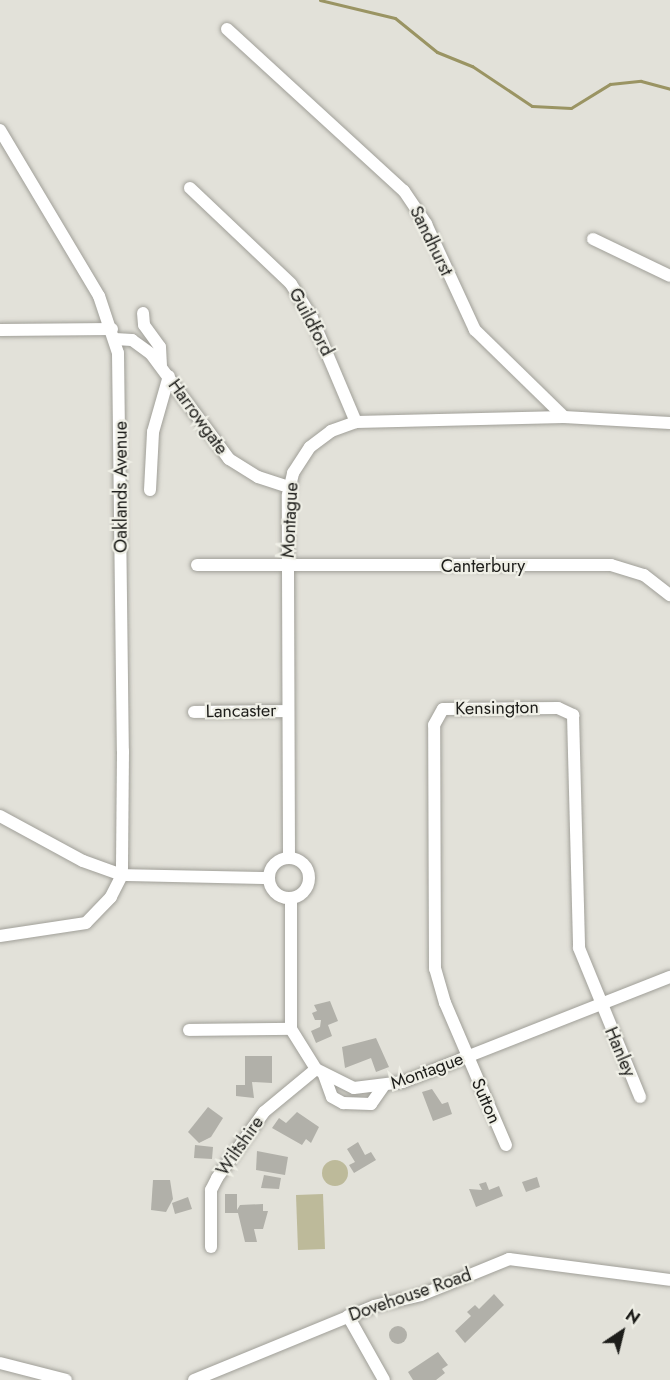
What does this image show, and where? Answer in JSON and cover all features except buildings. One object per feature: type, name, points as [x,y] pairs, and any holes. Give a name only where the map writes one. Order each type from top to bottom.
[{"type":"street","name":"Sandhurst","points":[[227,29],[404,191],[426,224],[476,330],[564,417]]},
{"type":"street","name":"Oaklands Avenue","points":[[0,130],[88,276],[114,334],[122,459],[122,875]]},
{"type":"street","name":"Guildford","points":[[190,188],[291,284],[312,318],[356,422]]},
{"type":"street","points":[[593,239],[670,276]]},
{"type":"street","points":[[143,313],[144,325],[160,347],[161,365]]},
{"type":"street","name":"Harrowgate","points":[[0,330],[114,334],[138,343],[161,365],[229,459],[258,477],[289,487]]},
{"type":"street","points":[[150,490],[153,432],[169,376]]},
{"type":"street","name":"Montague","points":[[289,857],[287,711],[289,487],[300,458],[317,440],[356,422],[564,417],[670,423]]},
{"type":"street","name":"Canterbury","points":[[196,565],[288,567],[611,565],[644,575],[670,594]]},
{"type":"street","name":"Kensington","points":[[467,1057],[435,969],[434,725],[443,709],[558,708],[573,714],[576,924],[579,948],[601,1007]]},
{"type":"street","name":"Lancaster","points":[[194,712],[287,711]]},
{"type":"street","points":[[0,816],[83,861],[122,875],[268,878]]},
{"type":"street","points":[[289,857],[306,867],[309,880],[304,892],[291,899],[273,891],[268,878],[276,861],[289,857]]},
{"type":"street","points":[[0,936],[86,923],[111,897],[122,875]]},
{"type":"street","points":[[291,899],[291,1029],[320,1072],[332,1097],[343,1103],[371,1104],[383,1087]]},
{"type":"street","name":"Montague","points":[[320,1072],[354,1088],[383,1087],[601,1007],[670,977]]},
{"type":"street","name":"Hanley","points":[[601,1007],[640,1097]]},
{"type":"street","points":[[189,1030],[291,1029]]},
{"type":"street","name":"Sutton","points":[[467,1057],[506,1145]]},
{"type":"street","name":"Wiltshire","points":[[211,1247],[210,1199],[217,1178],[264,1112],[320,1072]]},
{"type":"street","name":"Dovehouse Road","points":[[198,1379],[348,1316],[421,1295],[509,1259],[670,1280]]},
{"type":"street","points":[[348,1316],[384,1380]]},
{"type":"street","points":[[0,1363],[66,1380]]},
{"type":"shaded area","points":[[335,1160],[344,1164],[348,1173],[344,1182],[335,1186],[326,1182],[322,1173],[326,1164]]},
{"type":"shaded area","points":[[323,1194],[325,1249],[298,1250],[296,1195]]},
{"type":"waterway","points":[[320,0],[395,18],[437,52],[472,66],[532,106],[571,108],[610,84],[641,81],[670,89]]}]
